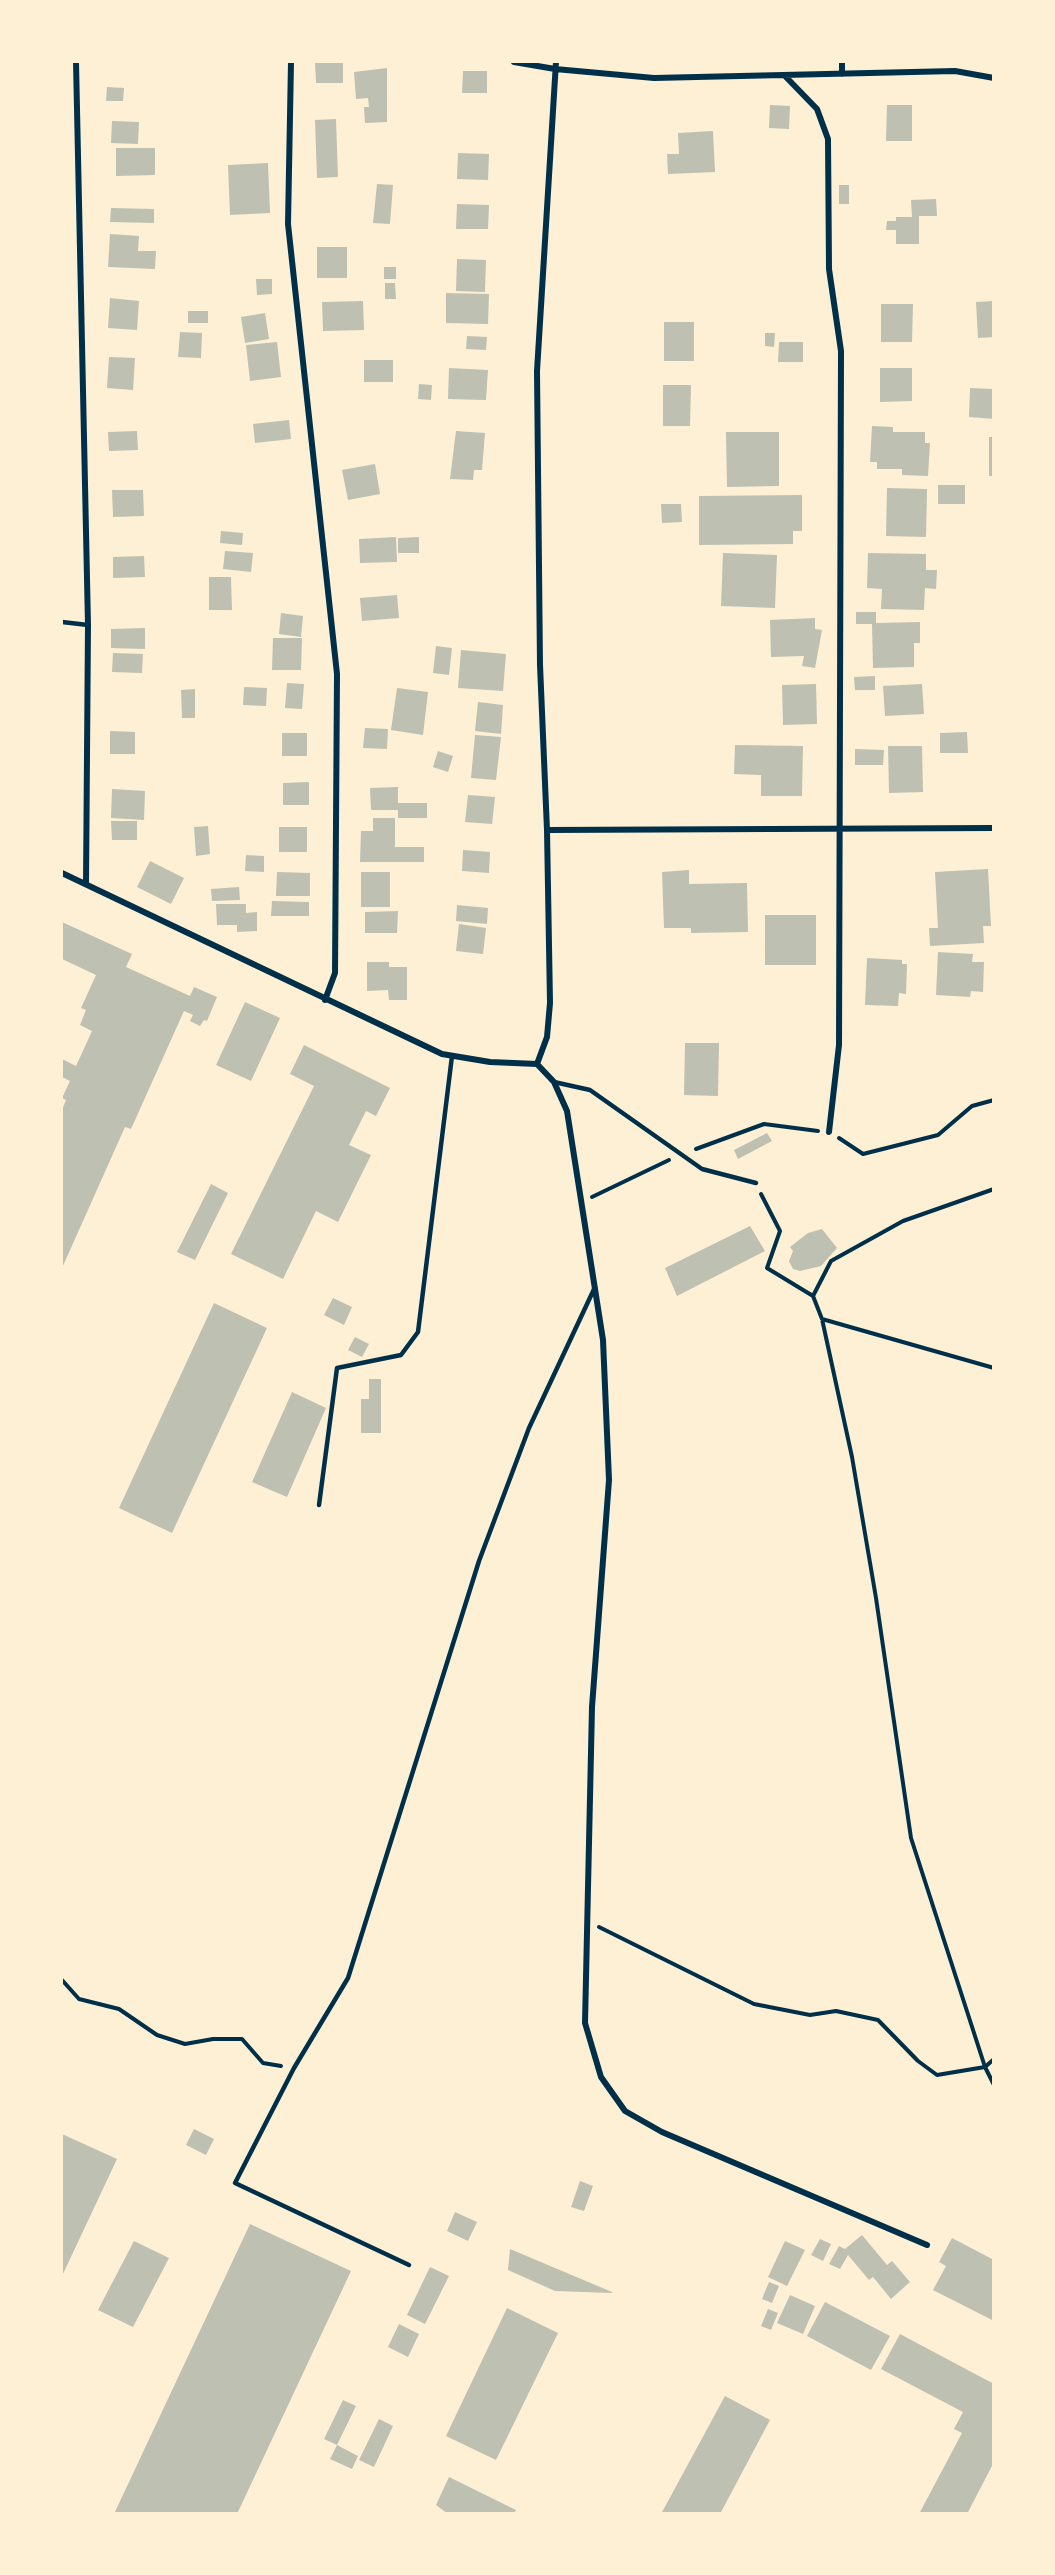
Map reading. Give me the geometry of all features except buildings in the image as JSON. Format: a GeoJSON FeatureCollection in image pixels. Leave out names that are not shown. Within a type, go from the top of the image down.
{"type":"FeatureCollection","features":[{"type":"Feature","properties":{"kind":"street"},"geometry":{"type":"LineString","coordinates":[[76,62],[88,625],[86,884]]}},
{"type":"Feature","properties":{"kind":"street"},"geometry":{"type":"LineString","coordinates":[[291,62],[288,224],[337,674],[335,973],[325,1000]]}},
{"type":"Feature","properties":{"kind":"street"},"geometry":{"type":"LineString","coordinates":[[514,62],[555,69],[654,78],[786,77],[955,71],[993,78]]}},
{"type":"Feature","properties":{"kind":"street"},"geometry":{"type":"LineString","coordinates":[[537,1064],[548,1037],[550,1003],[547,830],[540,665],[537,371],[556,62]]}},
{"type":"Feature","properties":{"kind":"street"},"geometry":{"type":"LineString","coordinates":[[842,62],[842,74]]}},
{"type":"Feature","properties":{"kind":"street"},"geometry":{"type":"LineString","coordinates":[[786,77],[817,109],[828,140],[829,268],[841,351],[839,1045],[829,1132]]}},
{"type":"Feature","properties":{"kind":"street"},"geometry":{"type":"LineString","coordinates":[[547,830],[993,828]]}},
{"type":"Feature","properties":{"kind":"street"},"geometry":{"type":"LineString","coordinates":[[62,873],[442,1054],[537,1064],[554,1082],[567,1111],[603,1340],[609,1480],[592,1707],[585,2023],[601,2077],[625,2111],[662,2132],[927,2245]]}},
{"type":"Feature","properties":{"kind":"lane"},"geometry":{"type":"LineString","coordinates":[[62,622],[88,625]]}},
{"type":"Feature","properties":{"kind":"lane"},"geometry":{"type":"LineString","coordinates":[[319,1505],[338,1368],[401,1355],[418,1332],[452,1056]]}},
{"type":"Feature","properties":{"kind":"lane"},"geometry":{"type":"LineString","coordinates":[[554,1082],[590,1090],[702,1169],[756,1182]]}},
{"type":"Feature","properties":{"kind":"lane"},"geometry":{"type":"LineString","coordinates":[[409,2265],[236,2183],[294,2068],[348,1978],[479,1561],[529,1428],[595,1287]]}},
{"type":"Feature","properties":{"kind":"path"},"geometry":{"type":"LineString","coordinates":[[581,1202],[681,1154],[764,1124],[829,1132],[863,1154],[938,1135],[972,1107],[993,1100]]}},
{"type":"Feature","properties":{"kind":"path"},"geometry":{"type":"LineString","coordinates":[[756,1182],[780,1231],[767,1268],[813,1296],[822,1319],[852,1457],[876,1598],[911,1838],[985,2067],[993,2085]]}},
{"type":"Feature","properties":{"kind":"path"},"geometry":{"type":"LineString","coordinates":[[813,1296],[831,1261],[903,1221],[993,1189]]}},
{"type":"Feature","properties":{"kind":"path"},"geometry":{"type":"LineString","coordinates":[[822,1319],[993,1368]]}},
{"type":"Feature","properties":{"kind":"path"},"geometry":{"type":"LineString","coordinates":[[587,1929],[595,1925],[754,2004],[810,2015],[836,2011],[878,2020],[918,2061],[937,2075],[985,2067],[993,2059]]}},
{"type":"Feature","properties":{"kind":"path"},"geometry":{"type":"LineString","coordinates":[[62,1980],[79,2000],[119,2009],[158,2035],[185,2044],[213,2039],[242,2038],[263,2063],[294,2068]]}}]}
